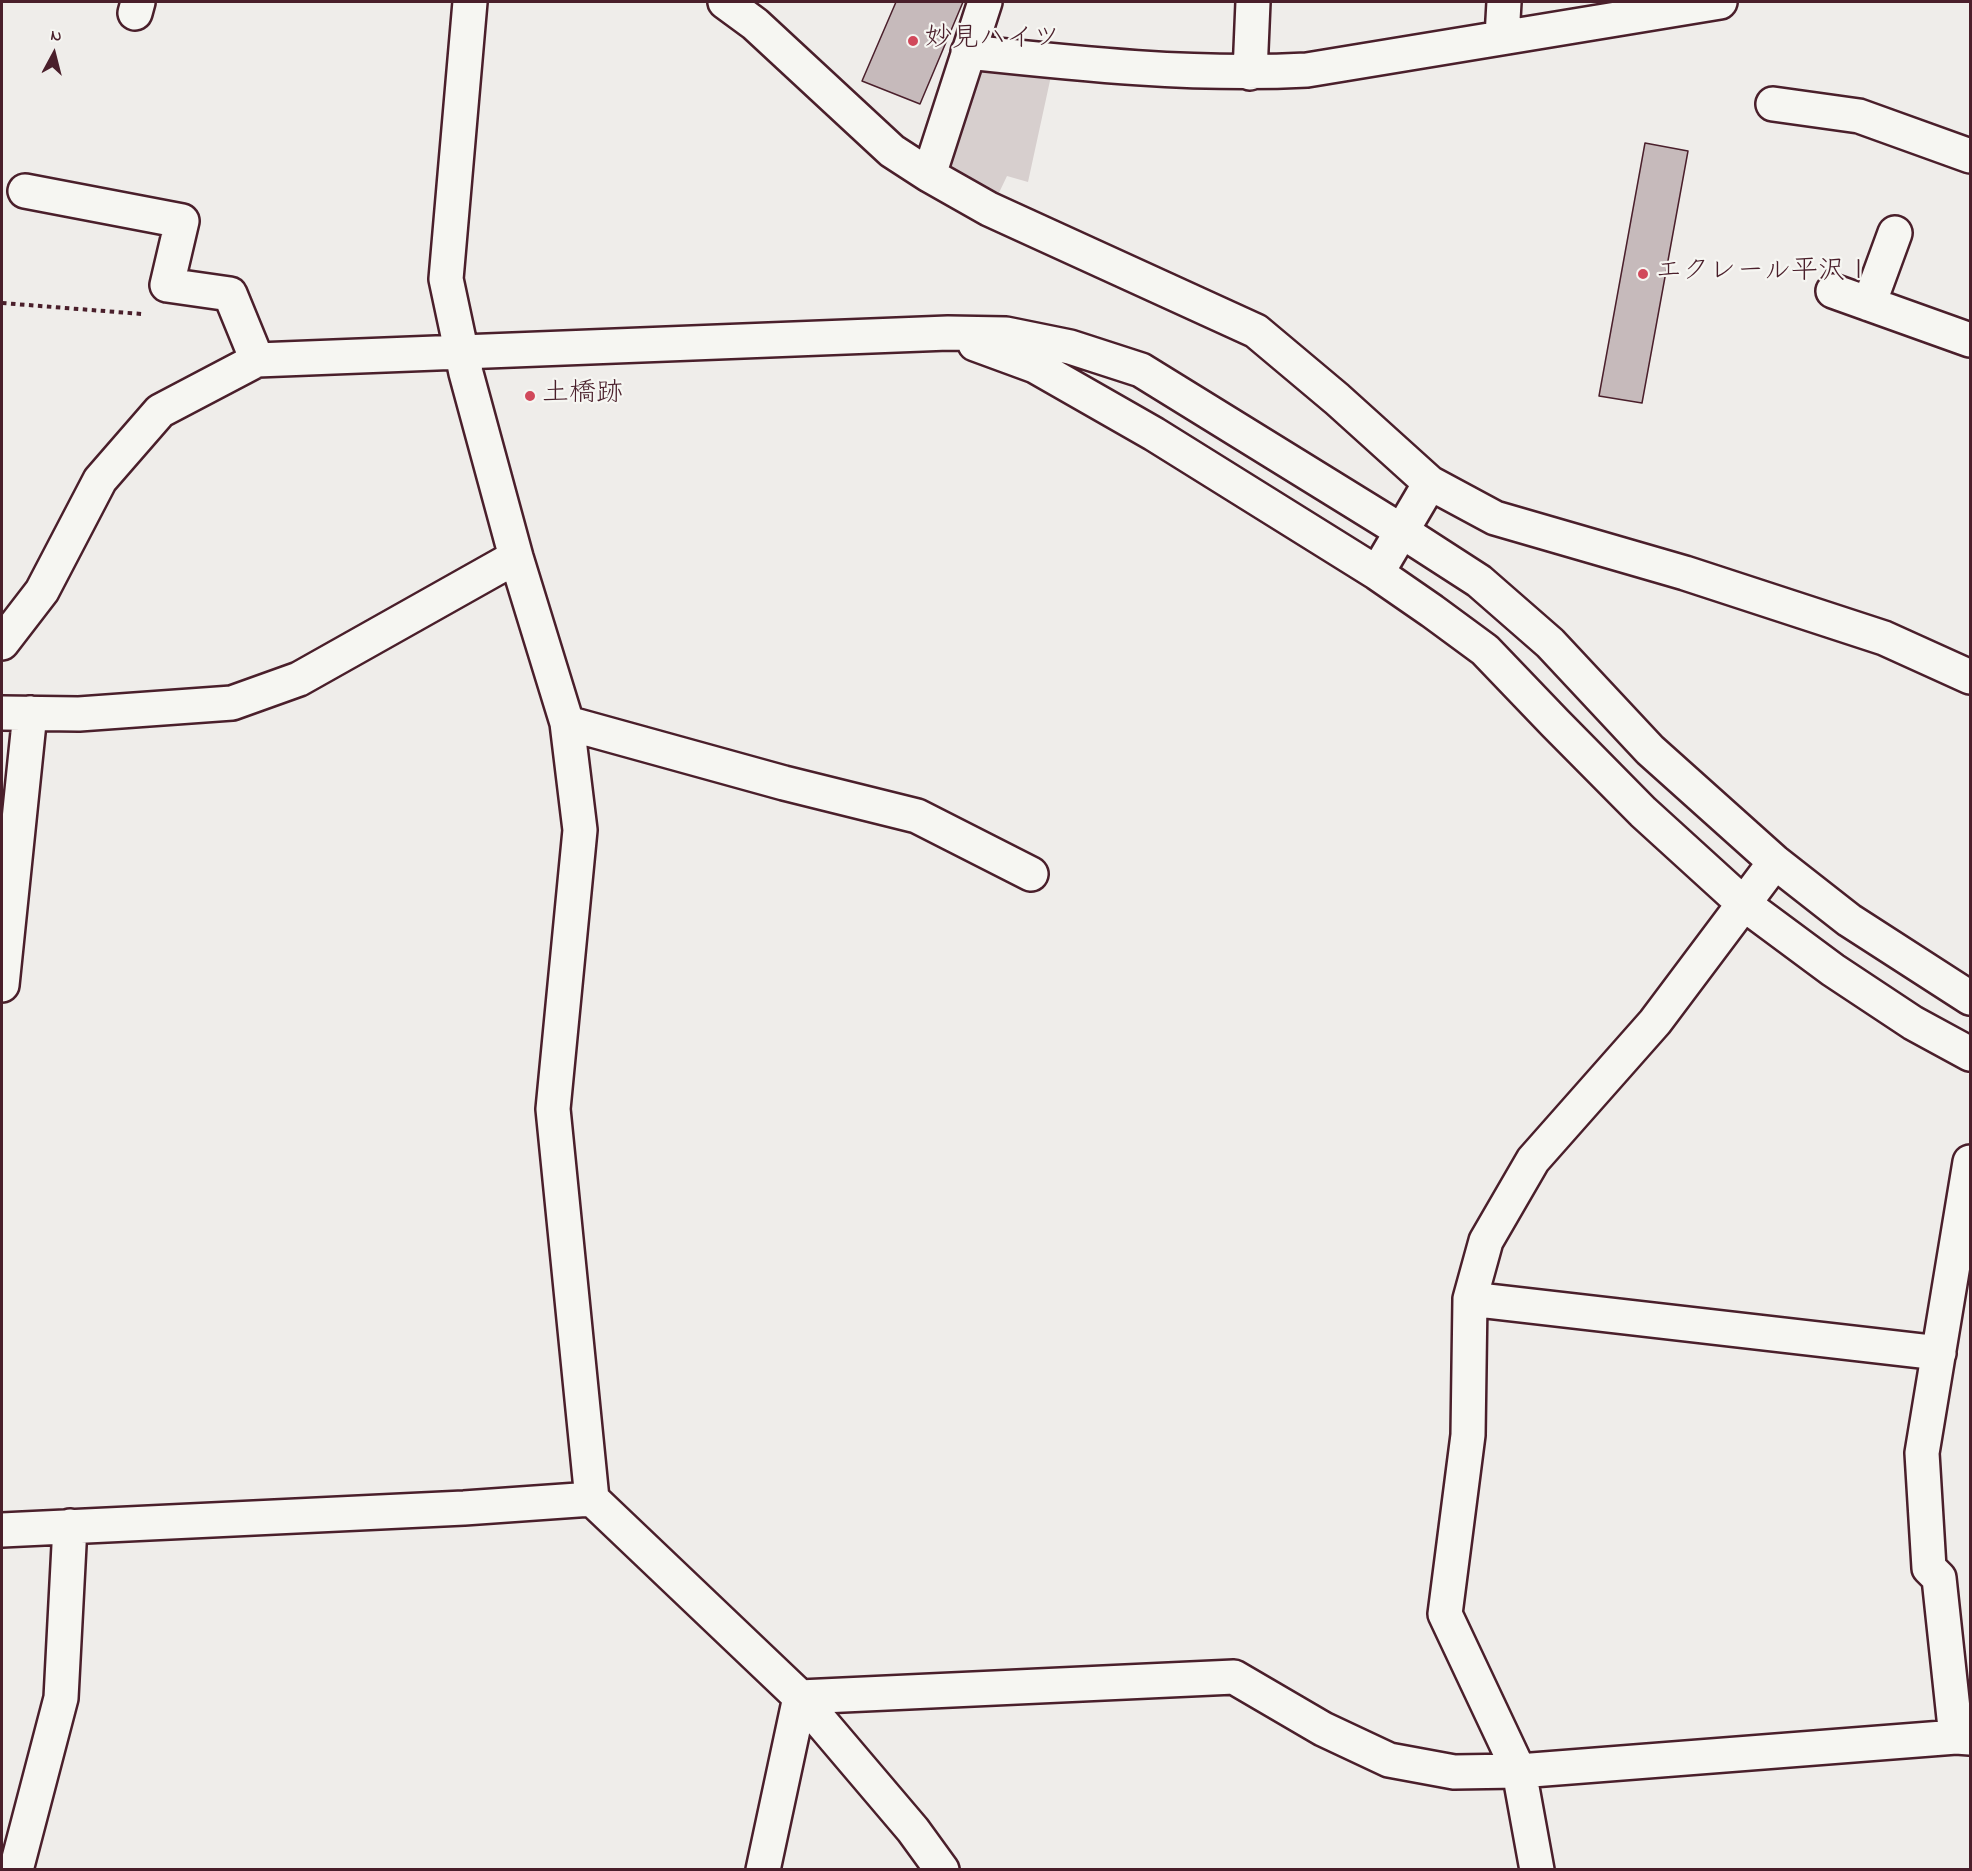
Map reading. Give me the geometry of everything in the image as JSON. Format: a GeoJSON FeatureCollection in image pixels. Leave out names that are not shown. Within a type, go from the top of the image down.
{"type":"FeatureCollection","features":[{"type":"Feature","properties":{"kind":"street"},"geometry":{"type":"LineString","coordinates":[[470,2],[446,279],[460,353],[516,557],[567,723],[580,830],[553,1109],[592,1499],[800,1697],[914,1830],[942,1869]]}},
{"type":"Feature","properties":{"kind":"street"},"geometry":{"type":"LineString","coordinates":[[725,2],[755,24],[892,151],[989,209],[1256,331],[1337,399],[1430,483],[1495,518],[1685,573],[1884,638],[1971,677]]}},
{"type":"Feature","properties":{"kind":"street"},"geometry":{"type":"LineString","coordinates":[[929,175],[985,2]]}},
{"type":"Feature","properties":{"kind":"street"},"geometry":{"type":"LineString","coordinates":[[1250,73],[1253,2]]}},
{"type":"Feature","properties":{"kind":"street"},"geometry":{"type":"LineString","coordinates":[[1502,37],[1504,2]]}},
{"type":"Feature","properties":{"kind":"street"},"geometry":{"type":"LineString","coordinates":[[968,52],[1112,67],[1250,73],[1307,70],[1720,2]]}},
{"type":"Feature","properties":{"kind":"street"},"geometry":{"type":"LineString","coordinates":[[1773,104],[1859,116],[1971,156]]}},
{"type":"Feature","properties":{"kind":"street"},"geometry":{"type":"LineString","coordinates":[[25,190],[182,221],[167,285],[230,294],[257,360]]}},
{"type":"Feature","properties":{"kind":"street"},"geometry":{"type":"LineString","coordinates":[[1869,304],[1895,233]]}},
{"type":"Feature","properties":{"kind":"street"},"geometry":{"type":"LineString","coordinates":[[1833,291],[1971,340]]}},
{"type":"Feature","properties":{"kind":"street"},"geometry":{"type":"LineString","coordinates":[[948,333],[1035,366],[1154,434],[1377,573],[1485,650],[1643,812],[1744,904],[1842,976],[1914,1023],[1971,1054]]}},
{"type":"Feature","properties":{"kind":"street"},"geometry":{"type":"LineString","coordinates":[[2,643],[42,591],[100,480],[160,411],[257,360],[948,333],[1006,334],[1070,347],[1141,370],[1479,581],[1550,643],[1650,750],[1775,862],[1849,920],[1971,998]]}},
{"type":"Feature","properties":{"kind":"street"},"geometry":{"type":"LineString","coordinates":[[1377,573],[1400,530],[1430,483]]}},
{"type":"Feature","properties":{"kind":"street"},"geometry":{"type":"LineString","coordinates":[[2,985],[16,713],[79,714],[232,703],[299,679],[516,557]]}},
{"type":"Feature","properties":{"kind":"street"},"geometry":{"type":"LineString","coordinates":[[567,723],[784,783],[918,816],[1031,874]]}},
{"type":"Feature","properties":{"kind":"street"},"geometry":{"type":"LineString","coordinates":[[1537,1869],[1519,1771],[1445,1614],[1468,1435],[1470,1299],[1486,1241],[1533,1160],[1656,1022],[1775,862]]}},
{"type":"Feature","properties":{"kind":"street"},"geometry":{"type":"LineString","coordinates":[[800,1697],[1234,1677],[1323,1729],[1389,1760],[1454,1772],[1519,1771],[1963,1738],[1939,1578],[1929,1568],[1922,1454],[1971,1162]]}},
{"type":"Feature","properties":{"kind":"street"},"geometry":{"type":"LineString","coordinates":[[1470,1299],[1939,1353]]}},
{"type":"Feature","properties":{"kind":"street"},"geometry":{"type":"LineString","coordinates":[[2,1530],[464,1508],[592,1499]]}},
{"type":"Feature","properties":{"kind":"street"},"geometry":{"type":"LineString","coordinates":[[16,1869],[61,1698],[70,1526]]}},
{"type":"Feature","properties":{"kind":"street"},"geometry":{"type":"LineString","coordinates":[[763,1869],[800,1697]]}},
{"type":"Feature","properties":{"kind":"path"},"geometry":{"type":"LineString","coordinates":[[2,303],[117,312]]}},
{"type":"Feature","properties":{"kind":"shaded area"},"geometry":{"type":"Polygon","coordinates":[[[976,70],[1051,76],[1028,182],[1007,176],[996,199],[955,177],[946,151],[976,70]]]}},
{"type":"Feature","properties":{"kind":"building","name":"妙見ハイツ"},"geometry":{"type":"Polygon","coordinates":[[[896,2],[963,2],[920,104],[862,81],[896,2]]]}},
{"type":"Feature","properties":{"kind":"building","name":"エクレール平沢Ⅰ"},"geometry":{"type":"Polygon","coordinates":[[[1645,143],[1688,151],[1642,403],[1599,396],[1645,143]]]}},
{"type":"Feature","properties":{"kind":"place","name":"妙見ハイツ"},"geometry":{"type":"Point","coordinates":[913,41]}},
{"type":"Feature","properties":{"kind":"place","name":"エクレール平沢Ⅰ"},"geometry":{"type":"Point","coordinates":[1643,274]}},
{"type":"Feature","properties":{"kind":"place","name":"土橋跡"},"geometry":{"type":"Point","coordinates":[530,396]}}]}
